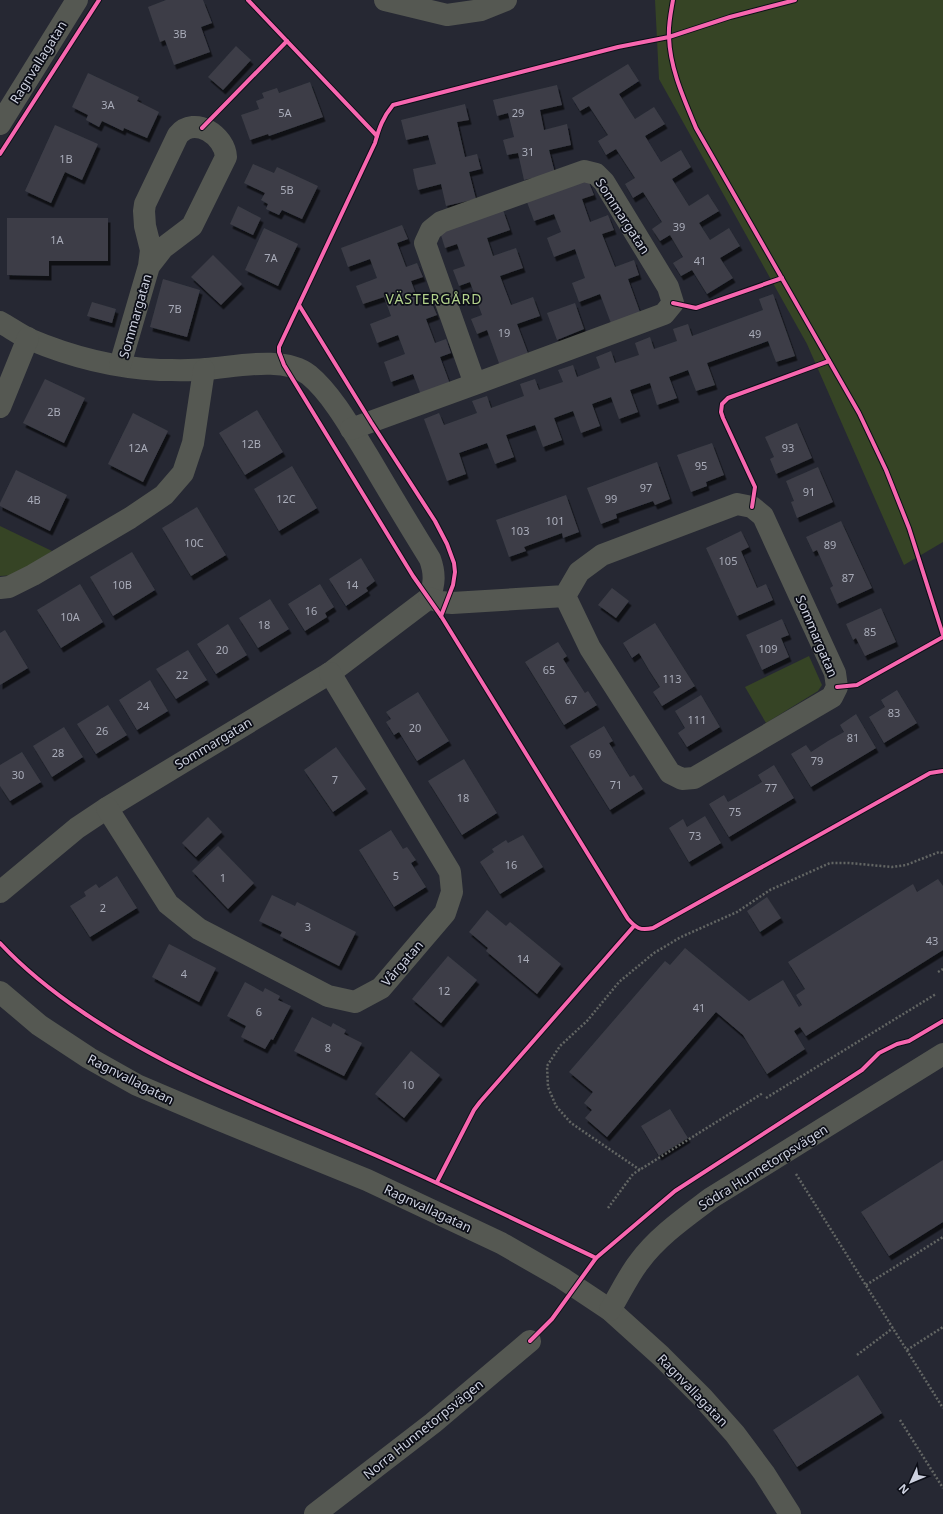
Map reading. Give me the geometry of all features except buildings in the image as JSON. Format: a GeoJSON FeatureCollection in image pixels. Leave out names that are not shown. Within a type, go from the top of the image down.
{"type":"FeatureCollection","features":[{"type":"Feature","properties":{"kind":"street","name":"Ragnvallagatan"},"geometry":{"type":"LineString","coordinates":[[0,124],[77,0]]}},
{"type":"Feature","properties":{"kind":"street"},"geometry":{"type":"LineString","coordinates":[[385,0],[447,15],[481,10],[506,0]]}},
{"type":"Feature","properties":{"kind":"street","name":"Sommargatan"},"geometry":{"type":"LineString","coordinates":[[120,365],[150,266],[151,250],[144,217],[145,204],[178,136],[182,131],[191,127],[205,129],[221,141],[226,157],[192,226],[163,248],[150,266]]}},
{"type":"Feature","properties":{"kind":"street","name":"Sommargatan"},"geometry":{"type":"LineString","coordinates":[[351,429],[475,384],[664,314],[673,303],[668,287],[604,182],[596,174],[584,171],[442,222],[431,230],[425,243],[475,384]]}},
{"type":"Feature","properties":{"kind":"street","name":"Sommargatan"},"geometry":{"type":"LineString","coordinates":[[0,322],[28,338],[74,355],[120,365],[159,370],[204,370],[252,364],[273,364],[284,365],[308,375],[327,394],[351,429],[430,559],[434,570],[434,588],[429,598],[330,673],[107,808],[77,828],[0,892]]}},
{"type":"Feature","properties":{"kind":"street"},"geometry":{"type":"LineString","coordinates":[[0,407],[28,338]]}},
{"type":"Feature","properties":{"kind":"street"},"geometry":{"type":"LineString","coordinates":[[0,588],[8,587],[33,575],[130,518],[164,494],[183,473],[193,443],[204,370]]}},
{"type":"Feature","properties":{"kind":"street","name":"Sommargatan"},"geometry":{"type":"LineString","coordinates":[[737,504],[752,507],[763,516],[835,673],[837,687],[832,697],[694,778],[682,779],[670,773],[590,648],[565,596],[579,572],[602,555],[737,504]]}},
{"type":"Feature","properties":{"kind":"street"},"geometry":{"type":"LineString","coordinates":[[429,598],[440,602],[452,603],[565,596]]}},
{"type":"Feature","properties":{"kind":"street","name":"Vårgatan"},"geometry":{"type":"LineString","coordinates":[[107,808],[168,904],[199,929],[328,996],[354,1002],[381,988],[445,913],[452,892],[450,872],[330,673]]}},
{"type":"Feature","properties":{"kind":"street","name":"Ragnvallagatan"},"geometry":{"type":"LineString","coordinates":[[0,992],[39,1025],[88,1058],[137,1084],[217,1119],[367,1180],[501,1243],[562,1278],[610,1310],[666,1361],[735,1434],[764,1473],[790,1514]]}},
{"type":"Feature","properties":{"kind":"street","name":"Södra Hunnetorpsvägen"},"geometry":{"type":"LineString","coordinates":[[610,1310],[639,1261],[656,1242],[681,1220],[711,1198],[943,1054]]}},
{"type":"Feature","properties":{"kind":"street","name":"Norra Hunnetorpsvägen"},"geometry":{"type":"LineString","coordinates":[[315,1514],[433,1423],[530,1341]]}},
{"type":"Feature","properties":{"kind":"path"},"geometry":{"type":"LineString","coordinates":[[640,1170],[571,1124],[556,1106],[548,1087],[547,1066],[560,1046],[587,1020],[619,982],[654,953],[681,937],[737,912],[770,890],[830,863],[849,862],[892,867],[906,865],[939,852],[943,853]]}},
{"type":"Feature","properties":{"kind":"path"},"geometry":{"type":"LineString","coordinates":[[938,972],[943,969]]}},
{"type":"Feature","properties":{"kind":"path"},"geometry":{"type":"LineString","coordinates":[[766,1098],[936,994]]}},
{"type":"Feature","properties":{"kind":"path"},"geometry":{"type":"LineString","coordinates":[[608,1208],[633,1174],[763,1093]]}},
{"type":"Feature","properties":{"kind":"path"},"geometry":{"type":"LineString","coordinates":[[793,1169],[943,1408]]}},
{"type":"Feature","properties":{"kind":"path"},"geometry":{"type":"LineString","coordinates":[[866,1285],[943,1237]]}},
{"type":"Feature","properties":{"kind":"path"},"geometry":{"type":"LineString","coordinates":[[906,1350],[943,1327]]}},
{"type":"Feature","properties":{"kind":"path"},"geometry":{"type":"LineString","coordinates":[[857,1355],[893,1328]]}},
{"type":"Feature","properties":{"kind":"path"},"geometry":{"type":"LineString","coordinates":[[900,1420],[943,1488]]}},
{"type":"Feature","properties":{"kind":"green space"},"geometry":{"type":"Polygon","coordinates":[[[655,0],[943,0],[943,542],[904,565],[807,344],[659,79],[655,0]]]}},
{"type":"Feature","properties":{"kind":"green space"},"geometry":{"type":"Polygon","coordinates":[[[0,526],[52,551],[16,575],[0,576],[0,526]]]}},
{"type":"Feature","properties":{"kind":"green space"},"geometry":{"type":"Polygon","coordinates":[[[809,656],[822,685],[818,691],[766,723],[745,687],[809,656]]]}},
{"type":"Feature","properties":{"kind":"cycle path"},"geometry":{"type":"LineString","coordinates":[[0,154],[99,0]]}},
{"type":"Feature","properties":{"kind":"cycle path"},"geometry":{"type":"LineString","coordinates":[[248,0],[377,136]]}},
{"type":"Feature","properties":{"kind":"cycle path"},"geometry":{"type":"LineString","coordinates":[[673,0],[669,32],[672,61],[678,84],[696,128],[859,413],[886,470],[909,528],[943,635]]}},
{"type":"Feature","properties":{"kind":"cycle path"},"geometry":{"type":"LineString","coordinates":[[795,0],[730,17],[669,37],[618,47],[393,105],[382,123],[375,143],[279,347],[279,352],[284,365],[413,576],[441,616],[628,919],[636,927],[641,929],[653,928],[930,773],[943,771]]}},
{"type":"Feature","properties":{"kind":"cycle path"},"geometry":{"type":"LineString","coordinates":[[202,128],[287,41]]}},
{"type":"Feature","properties":{"kind":"cycle path"},"geometry":{"type":"LineString","coordinates":[[673,303],[696,308],[782,278]]}},
{"type":"Feature","properties":{"kind":"cycle path"},"geometry":{"type":"LineString","coordinates":[[299,305],[371,422],[435,521],[447,544],[454,563],[455,572],[453,585],[441,616]]}},
{"type":"Feature","properties":{"kind":"cycle path"},"geometry":{"type":"LineString","coordinates":[[752,507],[755,487],[723,418],[721,412],[722,404],[728,398],[829,361]]}},
{"type":"Feature","properties":{"kind":"cycle path"},"geometry":{"type":"LineString","coordinates":[[837,687],[857,685],[943,637]]}},
{"type":"Feature","properties":{"kind":"cycle path"},"geometry":{"type":"LineString","coordinates":[[437,1182],[474,1110],[480,1102],[634,926]]}},
{"type":"Feature","properties":{"kind":"cycle path"},"geometry":{"type":"LineString","coordinates":[[0,943],[29,971],[61,997],[116,1034],[184,1071],[420,1175],[596,1258]]}},
{"type":"Feature","properties":{"kind":"cycle path"},"geometry":{"type":"LineString","coordinates":[[530,1341],[552,1319],[596,1258],[675,1191],[862,1070],[879,1053],[897,1044],[909,1041],[943,1021]]}},
{"type":"Feature","properties":{"kind":"district","name":"VÄSTERGÅRD"},"geometry":{"type":"Point","coordinates":[434,298]}}]}
